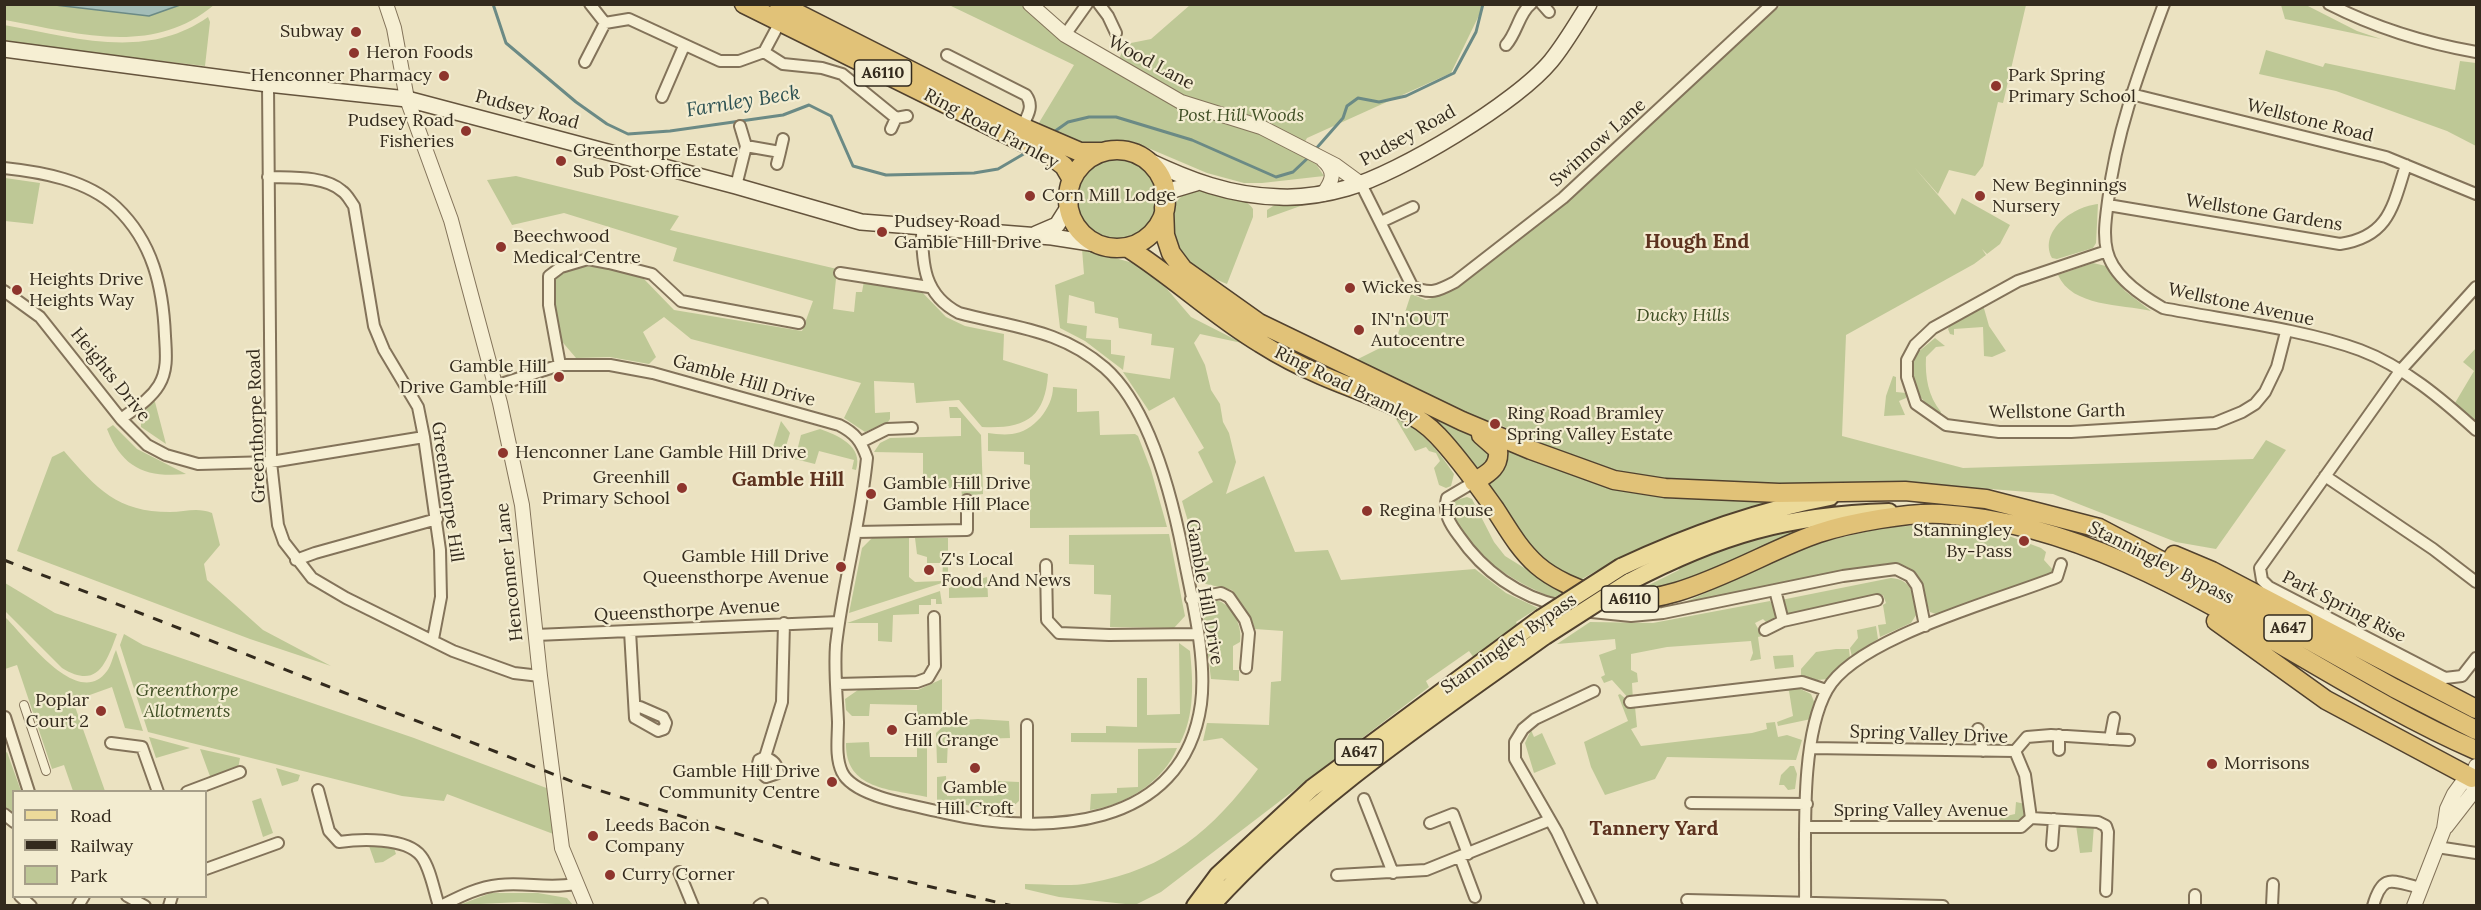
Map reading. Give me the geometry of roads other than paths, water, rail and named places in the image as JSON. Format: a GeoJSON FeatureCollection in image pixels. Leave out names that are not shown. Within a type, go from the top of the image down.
{"type":"FeatureCollection","features":[{"type":"Feature","properties":{"kind":"highway","name":"Ring Road Farnley"},"geometry":{"type":"LineString","coordinates":[[744,4],[779,13],[1058,151],[1102,152]]}},
{"type":"Feature","properties":{"kind":"highway","name":"A6110"},"geometry":{"type":"LineString","coordinates":[[1102,152],[1120,149],[1145,159]]}},
{"type":"Feature","properties":{"kind":"highway","name":"Ring Road Farnley"},"geometry":{"type":"LineString","coordinates":[[1058,151],[1071,178]]}},
{"type":"Feature","properties":{"kind":"highway"},"geometry":{"type":"LineString","coordinates":[[1097,244],[1080,234],[1070,206],[1071,178],[1082,163],[1102,152]]}},
{"type":"Feature","properties":{"kind":"highway"},"geometry":{"type":"LineString","coordinates":[[1128,248],[1144,241],[1154,231],[1165,200],[1160,175],[1145,159]]}},
{"type":"Feature","properties":{"kind":"highway","name":"Ring Road Bramley"},"geometry":{"type":"LineString","coordinates":[[1165,200],[1165,235],[1172,254],[1184,268],[1250,317],[1324,356],[1462,421],[1583,471],[1614,480],[1709,491],[1862,491]]}},
{"type":"Feature","properties":{"kind":"highway","name":"A6110"},"geometry":{"type":"LineString","coordinates":[[1097,244],[1128,248]]}},
{"type":"Feature","properties":{"kind":"highway","name":"Ring Road Bramley"},"geometry":{"type":"LineString","coordinates":[[1128,248],[1258,342],[1316,373],[1387,404],[1434,432],[1474,482],[1510,535],[1538,566],[1568,584],[1603,597],[1643,600],[1687,587],[1821,532],[1874,521],[1938,514]]}},
{"type":"Feature","properties":{"kind":"highway"},"geometry":{"type":"LineString","coordinates":[[1462,421],[1492,442],[1498,450],[1499,459],[1495,467],[1474,482]]}},
{"type":"Feature","properties":{"kind":"highway","name":"Stanningley Bypass"},"geometry":{"type":"LineString","coordinates":[[1862,491],[1905,491],[1986,499],[2099,528],[2476,730]]}},
{"type":"Feature","properties":{"kind":"highway","name":"Stanningley Bypass"},"geometry":{"type":"LineString","coordinates":[[1938,514],[1994,520],[2049,532],[2095,549],[2167,582],[2411,719],[2476,750]]}},
{"type":"Feature","properties":{"kind":"highway","name":"A647"},"geometry":{"type":"LineString","coordinates":[[2099,528],[2154,547],[2212,571],[2476,709]]}},
{"type":"Feature","properties":{"kind":"highway","name":"A647"},"geometry":{"type":"LineString","coordinates":[[2167,582],[2202,611],[2326,700],[2475,774]]}},
{"type":"Feature","properties":{"kind":"main road","name":"Pudsey Road"},"geometry":{"type":"LineString","coordinates":[[1145,159],[1196,183],[1261,196],[1323,194],[1360,184],[1440,143],[1520,91],[1551,61],[1589,4]]}},
{"type":"Feature","properties":{"kind":"main road","name":"Pudsey Road"},"geometry":{"type":"LineString","coordinates":[[4,49],[268,84],[407,99],[736,186],[861,222],[1033,235],[1097,244]]}},
{"type":"Feature","properties":{"kind":"main road","name":"Pudsey Road"},"geometry":{"type":"LineString","coordinates":[[1165,200],[1196,183]]}},
{"type":"Feature","properties":{"kind":"main road"},"geometry":{"type":"LineString","coordinates":[[1033,235],[1057,225],[1070,206]]}},
{"type":"Feature","properties":{"kind":"main road","name":"Stanningley Bypass"},"geometry":{"type":"LineString","coordinates":[[1195,906],[1218,875],[1312,788],[1540,619],[1621,567],[1720,525],[1780,507],[1862,491]]}},
{"type":"Feature","properties":{"kind":"main road","name":"Stanningley Bypass"},"geometry":{"type":"LineString","coordinates":[[1211,906],[1255,858],[1361,768],[1545,636],[1629,582],[1703,546],[1757,528],[1843,513],[1900,511],[1938,514]]}},
{"type":"Feature","properties":{"kind":"main road","name":"A647"},"geometry":{"type":"LineString","coordinates":[[1221,906],[1255,858]]}},
{"type":"Feature","properties":{"kind":"main road","name":"A647"},"geometry":{"type":"LineString","coordinates":[[1182,906],[1218,875]]}},
{"type":"Feature","properties":{"kind":"street","name":"Henconner Lane"},"geometry":{"type":"LineString","coordinates":[[386,4],[394,28],[407,99],[451,220],[495,386],[522,505],[540,676],[562,848],[586,906]]}},
{"type":"Feature","properties":{"kind":"street"},"geometry":{"type":"LineString","coordinates":[[590,4],[605,23]]}},
{"type":"Feature","properties":{"kind":"street","name":"Wood Lane"},"geometry":{"type":"LineString","coordinates":[[1030,4],[1065,35],[1181,102],[1261,127],[1335,165],[1360,184]]}},
{"type":"Feature","properties":{"kind":"street"},"geometry":{"type":"LineString","coordinates":[[1065,35],[1087,4]]}},
{"type":"Feature","properties":{"kind":"street"},"geometry":{"type":"LineString","coordinates":[[1099,4],[1116,33]]}},
{"type":"Feature","properties":{"kind":"street"},"geometry":{"type":"LineString","coordinates":[[1506,45],[1514,37],[1526,8],[1531,4]]}},
{"type":"Feature","properties":{"kind":"street","name":"Swinnow Lane"},"geometry":{"type":"LineString","coordinates":[[1381,222],[1412,286],[1425,293],[1436,292],[1455,282],[1563,198],[1772,4]]}},
{"type":"Feature","properties":{"kind":"street"},"geometry":{"type":"LineString","coordinates":[[2107,251],[2105,228],[2113,162],[2131,94],[2164,4]]}},
{"type":"Feature","properties":{"kind":"street"},"geometry":{"type":"LineString","coordinates":[[2330,4],[2361,21],[2403,34],[2476,50]]}},
{"type":"Feature","properties":{"kind":"street"},"geometry":{"type":"LineString","coordinates":[[605,23],[629,19],[720,61],[739,61],[764,52],[779,13]]}},
{"type":"Feature","properties":{"kind":"street"},"geometry":{"type":"LineString","coordinates":[[585,62],[605,23]]}},
{"type":"Feature","properties":{"kind":"street"},"geometry":{"type":"LineString","coordinates":[[662,97],[684,46]]}},
{"type":"Feature","properties":{"kind":"street"},"geometry":{"type":"LineString","coordinates":[[764,52],[783,64],[822,68],[842,74],[902,117],[891,129]]}},
{"type":"Feature","properties":{"kind":"street"},"geometry":{"type":"LineString","coordinates":[[947,55],[1026,95],[1030,102],[1027,134]]}},
{"type":"Feature","properties":{"kind":"street","name":"Greenthorpe Road"},"geometry":{"type":"LineString","coordinates":[[268,84],[272,462],[278,525],[296,560],[312,578],[337,593],[453,651],[514,673],[540,676]]}},
{"type":"Feature","properties":{"kind":"street","name":"Wellstone Road"},"geometry":{"type":"LineString","coordinates":[[2131,94],[2374,154],[2476,194]]}},
{"type":"Feature","properties":{"kind":"street"},"geometry":{"type":"LineString","coordinates":[[736,186],[746,146],[740,126]]}},
{"type":"Feature","properties":{"kind":"street"},"geometry":{"type":"LineString","coordinates":[[777,164],[783,139]]}},
{"type":"Feature","properties":{"kind":"street"},"geometry":{"type":"LineString","coordinates":[[746,146],[780,152]]}},
{"type":"Feature","properties":{"kind":"street"},"geometry":{"type":"LineString","coordinates":[[1321,159],[1332,174],[1332,179],[1323,194]]}},
{"type":"Feature","properties":{"kind":"street","name":"Wellstone Gardens"},"geometry":{"type":"LineString","coordinates":[[2108,205],[2340,244],[2358,241],[2376,229],[2390,214],[2406,165]]}},
{"type":"Feature","properties":{"kind":"street"},"geometry":{"type":"LineString","coordinates":[[4,168],[44,172],[84,187],[115,205],[138,233],[155,267],[164,301],[166,365],[159,385],[147,399],[121,419]]}},
{"type":"Feature","properties":{"kind":"street","name":"Greenthorpe Hill"},"geometry":{"type":"LineString","coordinates":[[268,177],[301,178],[328,184],[342,190],[354,206],[374,326],[384,350],[418,407],[424,437],[437,519],[441,597],[433,639]]}},
{"type":"Feature","properties":{"kind":"street"},"geometry":{"type":"LineString","coordinates":[[1360,184],[1381,222],[1413,207]]}},
{"type":"Feature","properties":{"kind":"street","name":"Gamble Hill Drive"},"geometry":{"type":"LineString","coordinates":[[495,386],[560,365],[610,365],[653,373],[839,425],[851,431],[861,442],[867,458],[836,650],[838,758],[846,779],[864,792],[948,814],[1027,822],[1064,822],[1103,817],[1143,799],[1163,783],[1179,764],[1196,725],[1201,702],[1202,672],[1191,599],[1178,530],[1160,465],[1128,397],[1109,371],[1073,344],[1057,336],[959,313],[946,307],[929,287],[922,262],[922,228]]}},
{"type":"Feature","properties":{"kind":"street","name":"Wellstone Avenue"},"geometry":{"type":"LineString","coordinates":[[2107,251],[2126,281],[2146,298],[2163,308],[2286,332],[2361,350],[2400,371],[2452,408],[2476,430]]}},
{"type":"Feature","properties":{"kind":"street","name":"Wellstone Garth"},"geometry":{"type":"LineString","coordinates":[[2107,251],[2018,281],[1933,328],[1915,345],[1907,360],[1906,377],[1916,404],[1946,425],[1999,432],[2071,432],[2215,423],[2255,404],[2265,392],[2277,367],[2286,332]]}},
{"type":"Feature","properties":{"kind":"street"},"geometry":{"type":"LineString","coordinates":[[560,365],[549,305],[549,276],[561,267],[588,260],[652,274],[681,301],[799,323]]}},
{"type":"Feature","properties":{"kind":"street"},"geometry":{"type":"LineString","coordinates":[[840,273],[929,287]]}},
{"type":"Feature","properties":{"kind":"street","name":"Park Spring Rise"},"geometry":{"type":"LineString","coordinates":[[2476,287],[2400,371],[2261,564],[2260,575],[2265,584],[2445,678],[2462,676],[2476,659]]}},
{"type":"Feature","properties":{"kind":"street","name":"Heights Drive"},"geometry":{"type":"LineString","coordinates":[[4,291],[23,303],[53,331],[121,419],[147,445],[166,455],[198,464],[272,462],[424,437]]}},
{"type":"Feature","properties":{"kind":"street"},"geometry":{"type":"LineString","coordinates":[[861,442],[887,429],[912,428]]}},
{"type":"Feature","properties":{"kind":"street"},"geometry":{"type":"LineString","coordinates":[[2325,476],[2433,549],[2476,582]]}},
{"type":"Feature","properties":{"kind":"street"},"geometry":{"type":"LineString","coordinates":[[1474,482],[1447,498],[1444,509],[1451,525],[1473,556],[1505,583],[1543,603],[1583,611],[1631,616],[1663,613],[1775,590],[1896,569],[1910,576],[1917,586],[1925,626]]}},
{"type":"Feature","properties":{"kind":"street"},"geometry":{"type":"LineString","coordinates":[[856,532],[967,530],[967,500]]}},
{"type":"Feature","properties":{"kind":"street"},"geometry":{"type":"LineString","coordinates":[[296,560],[437,519]]}},
{"type":"Feature","properties":{"kind":"street"},"geometry":{"type":"LineString","coordinates":[[1805,902],[1810,748],[1815,722],[1826,690],[1858,665],[1875,646],[1925,626],[1963,617],[2057,577],[2061,564]]}},
{"type":"Feature","properties":{"kind":"street"},"geometry":{"type":"LineString","coordinates":[[1046,565],[1047,620],[1059,633],[1196,634]]}},
{"type":"Feature","properties":{"kind":"street"},"geometry":{"type":"LineString","coordinates":[[1775,590],[1783,621]]}},
{"type":"Feature","properties":{"kind":"street"},"geometry":{"type":"LineString","coordinates":[[1191,599],[1221,593],[1229,597],[1245,620],[1249,633],[1246,668]]}},
{"type":"Feature","properties":{"kind":"street"},"geometry":{"type":"LineString","coordinates":[[1765,630],[1783,621],[1877,600]]}},
{"type":"Feature","properties":{"kind":"street"},"geometry":{"type":"LineString","coordinates":[[837,684],[917,682],[928,678],[935,666],[934,617]]}},
{"type":"Feature","properties":{"kind":"street","name":"Queensthorpe Avenue"},"geometry":{"type":"LineString","coordinates":[[536,635],[839,622]]}},
{"type":"Feature","properties":{"kind":"street"},"geometry":{"type":"LineString","coordinates":[[765,758],[782,702],[784,623]]}},
{"type":"Feature","properties":{"kind":"street"},"geometry":{"type":"LineString","coordinates":[[630,631],[635,708]]}},
{"type":"Feature","properties":{"kind":"street"},"geometry":{"type":"LineString","coordinates":[[1630,702],[1802,682],[1826,690]]}},
{"type":"Feature","properties":{"kind":"street"},"geometry":{"type":"LineString","coordinates":[[1592,906],[1550,820],[1515,759],[1515,742],[1523,729],[1535,719],[1594,692]]}},
{"type":"Feature","properties":{"kind":"street"},"geometry":{"type":"LineString","coordinates":[[24,705],[46,771]]}},
{"type":"Feature","properties":{"kind":"street"},"geometry":{"type":"LineString","coordinates":[[5,717],[28,790]]}},
{"type":"Feature","properties":{"kind":"street"},"geometry":{"type":"LineString","coordinates":[[2113,743],[2114,718]]}},
{"type":"Feature","properties":{"kind":"street"},"geometry":{"type":"LineString","coordinates":[[2059,750],[2070,723]]}},
{"type":"Feature","properties":{"kind":"street"},"geometry":{"type":"LineString","coordinates":[[1027,725],[1027,822]]}},
{"type":"Feature","properties":{"kind":"street"},"geometry":{"type":"LineString","coordinates":[[1978,729],[1983,751]]}},
{"type":"Feature","properties":{"kind":"street"},"geometry":{"type":"LineString","coordinates":[[2015,751],[2026,737],[2064,736],[2113,743],[2129,740]]}},
{"type":"Feature","properties":{"kind":"street"},"geometry":{"type":"LineString","coordinates":[[111,743],[142,747],[157,790]]}},
{"type":"Feature","properties":{"kind":"street","name":"Spring Valley Drive"},"geometry":{"type":"LineString","coordinates":[[1810,748],[2015,751],[2025,775],[2031,818]]}},
{"type":"Feature","properties":{"kind":"street"},"geometry":{"type":"LineString","coordinates":[[192,790],[240,772]]}},
{"type":"Feature","properties":{"kind":"street"},"geometry":{"type":"LineString","coordinates":[[2414,906],[2444,829],[2447,808],[2462,783],[2475,774]]}},
{"type":"Feature","properties":{"kind":"street"},"geometry":{"type":"LineString","coordinates":[[318,790],[329,831],[339,842],[374,839],[411,848],[422,856],[440,906],[472,891],[500,884],[554,888],[575,884]]}},
{"type":"Feature","properties":{"kind":"street"},"geometry":{"type":"LineString","coordinates":[[1364,799],[1393,873]]}},
{"type":"Feature","properties":{"kind":"street"},"geometry":{"type":"LineString","coordinates":[[1691,803],[1807,804]]}},
{"type":"Feature","properties":{"kind":"street"},"geometry":{"type":"LineString","coordinates":[[1430,823],[1453,814],[1474,897]]}},
{"type":"Feature","properties":{"kind":"street"},"geometry":{"type":"LineString","coordinates":[[2031,818],[2098,822],[2106,826],[2108,832],[2106,891]]}},
{"type":"Feature","properties":{"kind":"street","name":"Spring Valley Avenue"},"geometry":{"type":"LineString","coordinates":[[1807,827],[2021,827],[2031,818]]}},
{"type":"Feature","properties":{"kind":"street"},"geometry":{"type":"LineString","coordinates":[[2052,844],[2054,819]]}},
{"type":"Feature","properties":{"kind":"street"},"geometry":{"type":"LineString","coordinates":[[1337,875],[1426,870],[1550,820]]}},
{"type":"Feature","properties":{"kind":"street"},"geometry":{"type":"LineString","coordinates":[[207,868],[278,843]]}},
{"type":"Feature","properties":{"kind":"street"},"geometry":{"type":"LineString","coordinates":[[2437,848],[2476,853]]}},
{"type":"Feature","properties":{"kind":"street"},"geometry":{"type":"LineString","coordinates":[[679,872],[693,906]]}},
{"type":"Feature","properties":{"kind":"street"},"geometry":{"type":"LineString","coordinates":[[2373,906],[2380,886],[2387,882],[2395,880],[2421,888]]}},
{"type":"Feature","properties":{"kind":"street"},"geometry":{"type":"LineString","coordinates":[[2272,906],[2273,884]]}},
{"type":"Feature","properties":{"kind":"street"},"geometry":{"type":"LineString","coordinates":[[129,898],[145,906]]}},
{"type":"Feature","properties":{"kind":"street"},"geometry":{"type":"LineString","coordinates":[[1692,902],[1805,902],[1943,906]]}},
{"type":"Feature","properties":{"kind":"water"},"geometry":{"type":"Polygon","coordinates":[[[55,5],[180,5],[149,16],[55,5]]]}},
{"type":"Feature","properties":{"kind":"waterway","name":"Farnley Beck"},"geometry":{"type":"LineString","coordinates":[[493,4],[506,43],[576,102],[607,124],[628,134],[670,131],[783,115],[809,105],[831,116],[853,166],[886,175],[974,173],[998,169],[1027,152]]}},
{"type":"Feature","properties":{"kind":"waterway","name":"Farnley Beck"},"geometry":{"type":"LineString","coordinates":[[1314,151],[1343,118],[1347,106],[1358,98],[1379,102],[1406,96],[1454,73],[1476,32],[1483,4]]}},
{"type":"Feature","properties":{"kind":"waterway","name":"Farnley Beck"},"geometry":{"type":"LineString","coordinates":[[1051,134],[1068,122],[1089,117],[1116,117],[1192,140],[1276,177],[1293,172],[1310,156]]}},
{"type":"Feature","properties":{"kind":"railway"},"geometry":{"type":"LineString","coordinates":[[4,560],[576,783],[833,864],[1013,906]]}},
{"type":"Feature","properties":{"kind":"place","name":"Subway"},"geometry":{"type":"Point","coordinates":[356,32]}},
{"type":"Feature","properties":{"kind":"place","name":"Heron Foods"},"geometry":{"type":"Point","coordinates":[354,53]}},
{"type":"Feature","properties":{"kind":"place","name":"Henconner Pharmacy"},"geometry":{"type":"Point","coordinates":[444,76]}},
{"type":"Feature","properties":{"kind":"place","name":"Park Spring Primary School"},"geometry":{"type":"Point","coordinates":[1996,86]}},
{"type":"Feature","properties":{"kind":"place","name":"Pudsey Road Fisheries"},"geometry":{"type":"Point","coordinates":[466,131]}},
{"type":"Feature","properties":{"kind":"place","name":"Greenthorpe Estate Sub Post Office"},"geometry":{"type":"Point","coordinates":[561,161]}},
{"type":"Feature","properties":{"kind":"place","name":"Corn Mill Lodge"},"geometry":{"type":"Point","coordinates":[1030,196]}},
{"type":"Feature","properties":{"kind":"place","name":"New Beginnings Nursery"},"geometry":{"type":"Point","coordinates":[1980,196]}},
{"type":"Feature","properties":{"kind":"place","name":"Pudsey Road Gamble Hill Drive"},"geometry":{"type":"Point","coordinates":[882,232]}},
{"type":"Feature","properties":{"kind":"place","name":"Beechwood Medical Centre"},"geometry":{"type":"Point","coordinates":[501,247]}},
{"type":"Feature","properties":{"kind":"place","name":"Wickes"},"geometry":{"type":"Point","coordinates":[1350,288]}},
{"type":"Feature","properties":{"kind":"place","name":"Heights Drive Heights Way"},"geometry":{"type":"Point","coordinates":[17,290]}},
{"type":"Feature","properties":{"kind":"place","name":"IN'n'OUT Autocentre"},"geometry":{"type":"Point","coordinates":[1359,330]}},
{"type":"Feature","properties":{"kind":"place","name":"Gamble Hill Drive Gamble Hill"},"geometry":{"type":"Point","coordinates":[559,377]}},
{"type":"Feature","properties":{"kind":"place","name":"Ring Road Bramley Spring Valley Estate"},"geometry":{"type":"Point","coordinates":[1495,424]}},
{"type":"Feature","properties":{"kind":"place","name":"Henconner Lane Gamble Hill Drive"},"geometry":{"type":"Point","coordinates":[503,453]}},
{"type":"Feature","properties":{"kind":"place","name":"Greenhill Primary School"},"geometry":{"type":"Point","coordinates":[682,488]}},
{"type":"Feature","properties":{"kind":"place","name":"Gamble Hill Drive Gamble Hill Place"},"geometry":{"type":"Point","coordinates":[871,494]}},
{"type":"Feature","properties":{"kind":"place","name":"Regina House"},"geometry":{"type":"Point","coordinates":[1367,511]}},
{"type":"Feature","properties":{"kind":"place","name":"Stanningley By-Pass"},"geometry":{"type":"Point","coordinates":[2024,541]}},
{"type":"Feature","properties":{"kind":"place","name":"Gamble Hill Drive Queensthorpe Avenue"},"geometry":{"type":"Point","coordinates":[841,567]}},
{"type":"Feature","properties":{"kind":"place","name":"Z's Local Food And News"},"geometry":{"type":"Point","coordinates":[929,570]}},
{"type":"Feature","properties":{"kind":"place","name":"Poplar Court 2"},"geometry":{"type":"Point","coordinates":[101,711]}},
{"type":"Feature","properties":{"kind":"place","name":"Gamble Hill Grange"},"geometry":{"type":"Point","coordinates":[892,730]}},
{"type":"Feature","properties":{"kind":"place","name":"Morrisons"},"geometry":{"type":"Point","coordinates":[2212,764]}},
{"type":"Feature","properties":{"kind":"place","name":"Gamble Hill Croft"},"geometry":{"type":"Point","coordinates":[975,768]}},
{"type":"Feature","properties":{"kind":"place","name":"Gamble Hill Drive Community Centre"},"geometry":{"type":"Point","coordinates":[832,782]}},
{"type":"Feature","properties":{"kind":"place","name":"Leeds Bacon Company"},"geometry":{"type":"Point","coordinates":[593,836]}},
{"type":"Feature","properties":{"kind":"place","name":"Curry Corner"},"geometry":{"type":"Point","coordinates":[610,875]}},
{"type":"Feature","properties":{"kind":"district","name":"Hough End"},"geometry":{"type":"Point","coordinates":[1697,242]}},
{"type":"Feature","properties":{"kind":"district","name":"Gamble Hill"},"geometry":{"type":"Point","coordinates":[788,480]}},
{"type":"Feature","properties":{"kind":"district","name":"Tannery Yard"},"geometry":{"type":"Point","coordinates":[1654,829]}},
{"type":"Feature","properties":{"kind":"park label","name":"Post Hill Woods"},"geometry":{"type":"Point","coordinates":[1241,116]}},
{"type":"Feature","properties":{"kind":"park label","name":"Ducky Hills"},"geometry":{"type":"Point","coordinates":[1683,316]}},
{"type":"Feature","properties":{"kind":"park label","name":"Greenthorpe Allotments"},"geometry":{"type":"Point","coordinates":[187,701]}}]}
